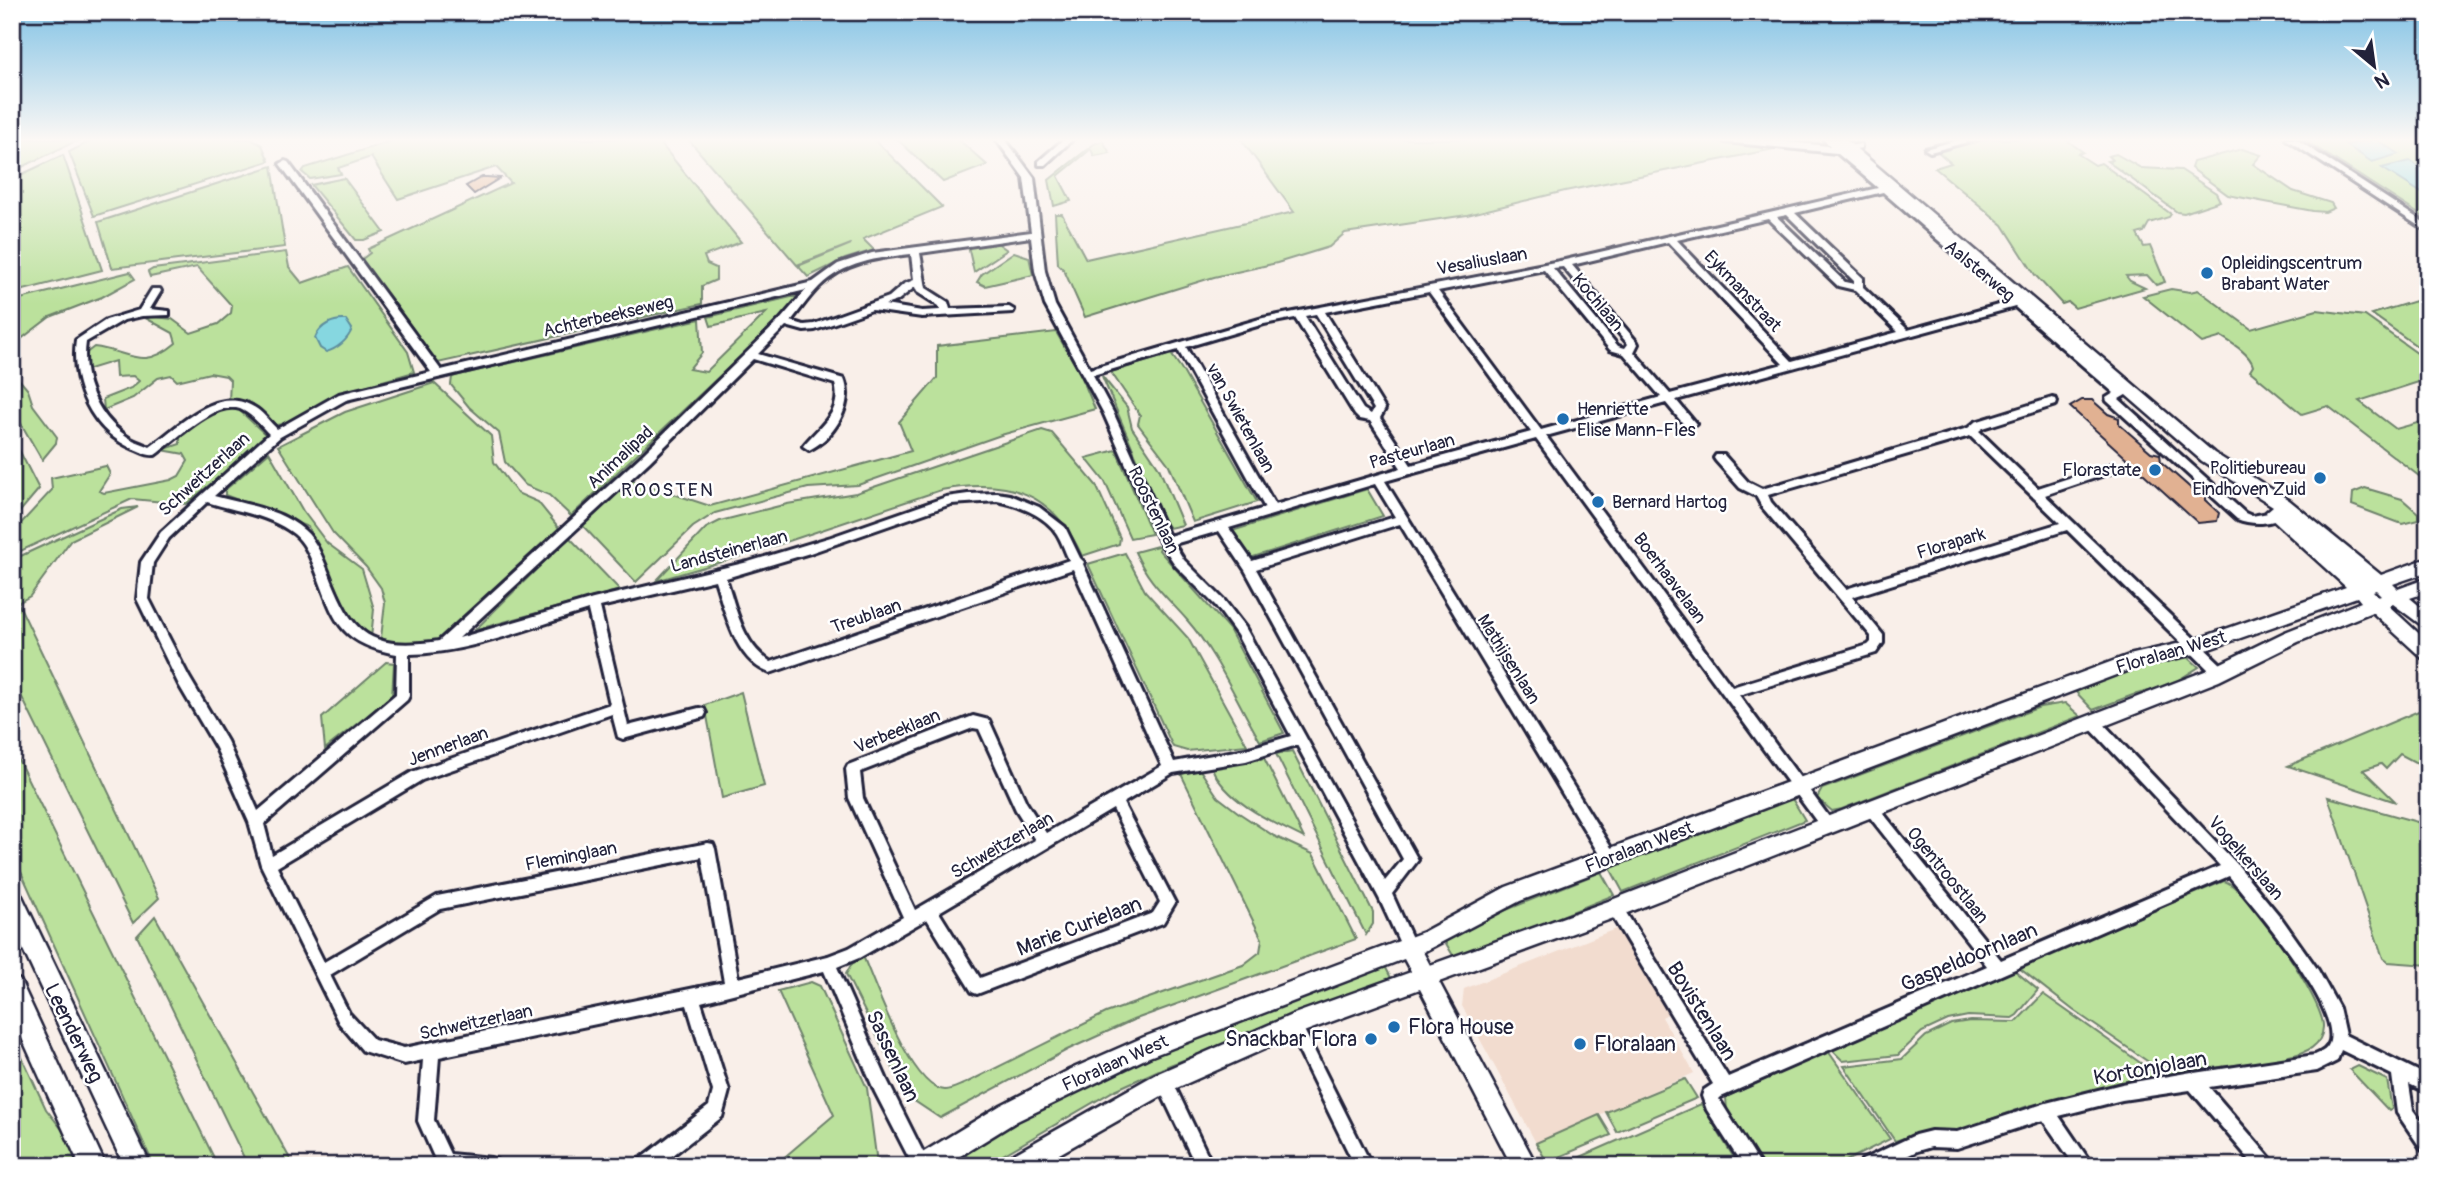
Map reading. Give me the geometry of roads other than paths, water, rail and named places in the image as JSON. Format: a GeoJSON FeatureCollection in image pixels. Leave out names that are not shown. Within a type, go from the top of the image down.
{"type":"FeatureCollection","features":[{"type":"Feature","properties":{"kind":"main road","name":"Aalsterweg"},"geometry":{"type":"LineString","coordinates":[[1910,194],[1976,246],[1998,275],[2126,392],[2370,585],[2395,595],[2428,623]]}},
{"type":"Feature","properties":{"kind":"main road","name":"Aalsterweg"},"geometry":{"type":"LineString","coordinates":[[2227,470],[2283,504],[2370,585],[2375,603],[2392,622],[2428,653]]}},
{"type":"Feature","properties":{"kind":"main road","name":"Floralaan West"},"geometry":{"type":"LineString","coordinates":[[922,1166],[1009,1113],[1077,1078],[1144,1048],[1409,947],[1513,894],[2135,660],[2195,647],[2428,565]]}},
{"type":"Feature","properties":{"kind":"main road","name":"Floralaan West"},"geometry":{"type":"LineString","coordinates":[[1015,1166],[1164,1082],[1294,1025],[1615,908],[2220,672],[2275,642],[2395,595],[2428,585]]}},
{"type":"Feature","properties":{"kind":"main road","name":"Leenderweg"},"geometry":{"type":"LineString","coordinates":[[12,899],[138,1166]]}},
{"type":"Feature","properties":{"kind":"main road","name":"Roostenlaan"},"geometry":{"type":"LineString","coordinates":[[1409,947],[1525,1166]]}},
{"type":"Feature","properties":{"kind":"main road","name":"Leenderweg"},"geometry":{"type":"LineString","coordinates":[[12,988],[93,1166]]}},
{"type":"Feature","properties":{"kind":"street"},"geometry":{"type":"LineString","coordinates":[[307,194],[437,373]]}},
{"type":"Feature","properties":{"kind":"street","name":"Roostenlaan"},"geometry":{"type":"LineString","coordinates":[[1031,194],[1044,289],[1050,305],[1088,373],[1166,542],[1180,563],[1220,604],[1241,631],[1384,893],[1409,947]]}},
{"type":"Feature","properties":{"kind":"street","name":"Vesaliuslaan"},"geometry":{"type":"LineString","coordinates":[[1088,373],[1298,314],[1565,263],[1790,213],[1862,194]]}},
{"type":"Feature","properties":{"kind":"street","name":"Aalsterweg"},"geometry":{"type":"LineString","coordinates":[[1891,194],[2126,392]]}},
{"type":"Feature","properties":{"kind":"street"},"geometry":{"type":"LineString","coordinates":[[2374,194],[2428,229]]}},
{"type":"Feature","properties":{"kind":"street"},"geometry":{"type":"LineString","coordinates":[[1790,213],[1859,279],[1861,284],[1858,288]]}},
{"type":"Feature","properties":{"kind":"street"},"geometry":{"type":"LineString","coordinates":[[1772,217],[1842,284],[1858,288],[1906,334]]}},
{"type":"Feature","properties":{"kind":"street","name":"Achterbeekseweg"},"geometry":{"type":"LineString","coordinates":[[437,373],[816,284],[850,262],[1035,234]]}},
{"type":"Feature","properties":{"kind":"street","name":"Eykmanstraat"},"geometry":{"type":"LineString","coordinates":[[1671,240],[1790,365]]}},
{"type":"Feature","properties":{"kind":"street"},"geometry":{"type":"LineString","coordinates":[[915,251],[923,293],[944,304],[946,313]]}},
{"type":"Feature","properties":{"kind":"street","name":"Kochlaan"},"geometry":{"type":"LineString","coordinates":[[1565,263],[1633,344],[1628,352]]}},
{"type":"Feature","properties":{"kind":"street","name":"Kochlaan"},"geometry":{"type":"LineString","coordinates":[[1546,267],[1614,348],[1628,352],[1668,400]]}},
{"type":"Feature","properties":{"kind":"street"},"geometry":{"type":"LineString","coordinates":[[783,322],[810,328],[897,297],[908,286],[919,282]]}},
{"type":"Feature","properties":{"kind":"street","name":"Animalipad"},"geometry":{"type":"LineString","coordinates":[[440,648],[627,476],[751,355],[816,284]]}},
{"type":"Feature","properties":{"kind":"street","name":"Boerhaavelaan"},"geometry":{"type":"LineString","coordinates":[[1432,288],[1732,692],[1826,825]]}},
{"type":"Feature","properties":{"kind":"street"},"geometry":{"type":"LineString","coordinates":[[144,310],[156,291]]}},
{"type":"Feature","properties":{"kind":"street","name":"Pasteurlaan"},"geometry":{"type":"LineString","coordinates":[[1166,542],[1408,470],[2018,303]]}},
{"type":"Feature","properties":{"kind":"street"},"geometry":{"type":"LineString","coordinates":[[872,306],[922,314],[1009,310]]}},
{"type":"Feature","properties":{"kind":"street"},"geometry":{"type":"LineString","coordinates":[[165,313],[144,310],[90,334],[81,341],[77,357],[94,408],[122,439],[151,452],[166,443],[194,416],[232,405],[241,405],[252,411],[276,434]]}},
{"type":"Feature","properties":{"kind":"street"},"geometry":{"type":"LineString","coordinates":[[1318,310],[1380,409],[1374,418]]}},
{"type":"Feature","properties":{"kind":"street"},"geometry":{"type":"LineString","coordinates":[[1298,314],[1359,412],[1363,416],[1374,418],[1408,470]]}},
{"type":"Feature","properties":{"kind":"street","name":"van Swietenlaan"},"geometry":{"type":"LineString","coordinates":[[1180,345],[1270,509]]}},
{"type":"Feature","properties":{"kind":"street"},"geometry":{"type":"LineString","coordinates":[[751,355],[840,382],[842,388],[839,410],[833,424],[809,446]]}},
{"type":"Feature","properties":{"kind":"street","name":"Schweitzerlaan"},"geometry":{"type":"LineString","coordinates":[[437,373],[343,397],[276,434],[165,535],[147,562],[143,600],[184,681],[222,745],[256,822],[268,865],[344,1018],[369,1046],[404,1056],[432,1051],[692,996],[828,963],[854,953],[912,920],[1170,768],[1246,755],[1299,739]]}},
{"type":"Feature","properties":{"kind":"street"},"geometry":{"type":"LineString","coordinates":[[2126,392],[2111,398],[2241,516],[2250,520],[2279,515]]}},
{"type":"Feature","properties":{"kind":"street"},"geometry":{"type":"LineString","coordinates":[[1668,400],[1689,424]]}},
{"type":"Feature","properties":{"kind":"street"},"geometry":{"type":"LineString","coordinates":[[1720,458],[1744,485],[1761,493],[1972,431],[1979,425],[2052,402]]}},
{"type":"Feature","properties":{"kind":"street"},"geometry":{"type":"LineString","coordinates":[[1972,431],[2220,672]]}},
{"type":"Feature","properties":{"kind":"street"},"geometry":{"type":"LineString","coordinates":[[2037,494],[2112,468]]}},
{"type":"Feature","properties":{"kind":"street","name":"Mathijsenlaan"},"geometry":{"type":"LineString","coordinates":[[1378,479],[1610,859]]}},
{"type":"Feature","properties":{"kind":"street"},"geometry":{"type":"LineString","coordinates":[[1732,692],[1872,649],[1877,643],[1877,635],[1766,505],[1761,493]]}},
{"type":"Feature","properties":{"kind":"street","name":"Landsteinerlaan"},"geometry":{"type":"LineString","coordinates":[[205,497],[289,524],[306,538],[344,621],[356,636],[371,644],[403,650],[440,648],[593,604],[719,575],[950,500],[981,496],[1003,497],[1040,510],[1061,530],[1078,562],[1170,768]]}},
{"type":"Feature","properties":{"kind":"street"},"geometry":{"type":"LineString","coordinates":[[1248,567],[1402,519]]}},
{"type":"Feature","properties":{"kind":"street"},"geometry":{"type":"LineString","coordinates":[[1222,525],[1411,860],[1384,893]]}},
{"type":"Feature","properties":{"kind":"street","name":"Florapark"},"geometry":{"type":"LineString","coordinates":[[1843,595],[2070,525]]}},
{"type":"Feature","properties":{"kind":"street","name":"Treublaan"},"geometry":{"type":"LineString","coordinates":[[719,575],[748,651],[757,662],[770,668],[1078,562]]}},
{"type":"Feature","properties":{"kind":"street"},"geometry":{"type":"LineString","coordinates":[[593,604],[615,708],[623,733],[699,713]]}},
{"type":"Feature","properties":{"kind":"street"},"geometry":{"type":"LineString","coordinates":[[256,822],[402,696],[403,650]]}},
{"type":"Feature","properties":{"kind":"street","name":"Jennerlaan"},"geometry":{"type":"LineString","coordinates":[[268,865],[417,776],[615,708]]}},
{"type":"Feature","properties":{"kind":"street","name":"Verbeeklaan"},"geometry":{"type":"LineString","coordinates":[[912,920],[856,798],[853,769],[973,722],[984,724],[1021,806],[1044,842]]}},
{"type":"Feature","properties":{"kind":"street","name":"Vogelkerslaan"},"geometry":{"type":"LineString","coordinates":[[2093,722],[2231,868],[2313,975],[2334,1013],[2338,1040]]}},
{"type":"Feature","properties":{"kind":"street","name":"Marie Curielaan"},"geometry":{"type":"LineString","coordinates":[[929,910],[977,988],[1158,918],[1168,902],[1116,802]]}},
{"type":"Feature","properties":{"kind":"street","name":"Ogentroostlaan"},"geometry":{"type":"LineString","coordinates":[[1870,807],[1997,968]]}},
{"type":"Feature","properties":{"kind":"street","name":"Fleminglaan"},"geometry":{"type":"LineString","coordinates":[[321,972],[437,903],[708,849],[732,987]]}},
{"type":"Feature","properties":{"kind":"street","name":"Gaspeldoornlaan"},"geometry":{"type":"LineString","coordinates":[[1724,1086],[2231,868]]}},
{"type":"Feature","properties":{"kind":"street","name":"Bovistenlaan"},"geometry":{"type":"LineString","coordinates":[[1615,908],[1724,1086],[1710,1096],[1753,1166]]}},
{"type":"Feature","properties":{"kind":"street","name":"Sassenlaan"},"geometry":{"type":"LineString","coordinates":[[828,963],[881,1086],[922,1166]]}},
{"type":"Feature","properties":{"kind":"street"},"geometry":{"type":"LineString","coordinates":[[645,1166],[716,1111],[721,1091],[692,996]]}},
{"type":"Feature","properties":{"kind":"street"},"geometry":{"type":"LineString","coordinates":[[1294,1025],[1364,1166]]}},
{"type":"Feature","properties":{"kind":"street"},"geometry":{"type":"LineString","coordinates":[[2338,1040],[2428,1085]]}},
{"type":"Feature","properties":{"kind":"street","name":"Kortonjolaan"},"geometry":{"type":"LineString","coordinates":[[1868,1166],[1892,1161],[1915,1143],[1931,1139],[1957,1140],[2046,1111],[2122,1092],[2317,1063],[2331,1055],[2338,1040]]}},
{"type":"Feature","properties":{"kind":"street"},"geometry":{"type":"LineString","coordinates":[[432,1051],[426,1121],[445,1162],[491,1166]]}},
{"type":"Feature","properties":{"kind":"street"},"geometry":{"type":"LineString","coordinates":[[2399,1071],[2405,1113],[2428,1144]]}},
{"type":"Feature","properties":{"kind":"street"},"geometry":{"type":"LineString","coordinates":[[2192,1080],[2266,1166]]}},
{"type":"Feature","properties":{"kind":"street"},"geometry":{"type":"LineString","coordinates":[[1164,1082],[1205,1166]]}},
{"type":"Feature","properties":{"kind":"street"},"geometry":{"type":"LineString","coordinates":[[2046,1111],[2085,1166]]}},
{"type":"Feature","properties":{"kind":"water"},"geometry":{"type":"Polygon","coordinates":[[[346,320],[352,329],[345,340],[326,352],[320,348],[315,338],[320,330],[332,322],[346,320]]]}},
{"type":"Feature","properties":{"kind":"place","name":"Opleidingscentrum Brabant Water"},"geometry":{"type":"Point","coordinates":[2207,273]}},
{"type":"Feature","properties":{"kind":"place","name":"Henriette Elise Mann-Fles"},"geometry":{"type":"Point","coordinates":[1563,419]}},
{"type":"Feature","properties":{"kind":"place","name":"Florastate"},"geometry":{"type":"Point","coordinates":[2155,470]}},
{"type":"Feature","properties":{"kind":"place","name":"Politiebureau Eindhoven Zuid"},"geometry":{"type":"Point","coordinates":[2320,478]}},
{"type":"Feature","properties":{"kind":"place","name":"Bernard Hartog"},"geometry":{"type":"Point","coordinates":[1598,502]}},
{"type":"Feature","properties":{"kind":"place","name":"Flora House"},"geometry":{"type":"Point","coordinates":[1394,1027]}},
{"type":"Feature","properties":{"kind":"place","name":"Snackbar Flora"},"geometry":{"type":"Point","coordinates":[1371,1039]}},
{"type":"Feature","properties":{"kind":"place","name":"Floralaan"},"geometry":{"type":"Point","coordinates":[1580,1044]}},
{"type":"Feature","properties":{"kind":"district","name":"ROOSTEN"},"geometry":{"type":"Point","coordinates":[668,489]}}]}
